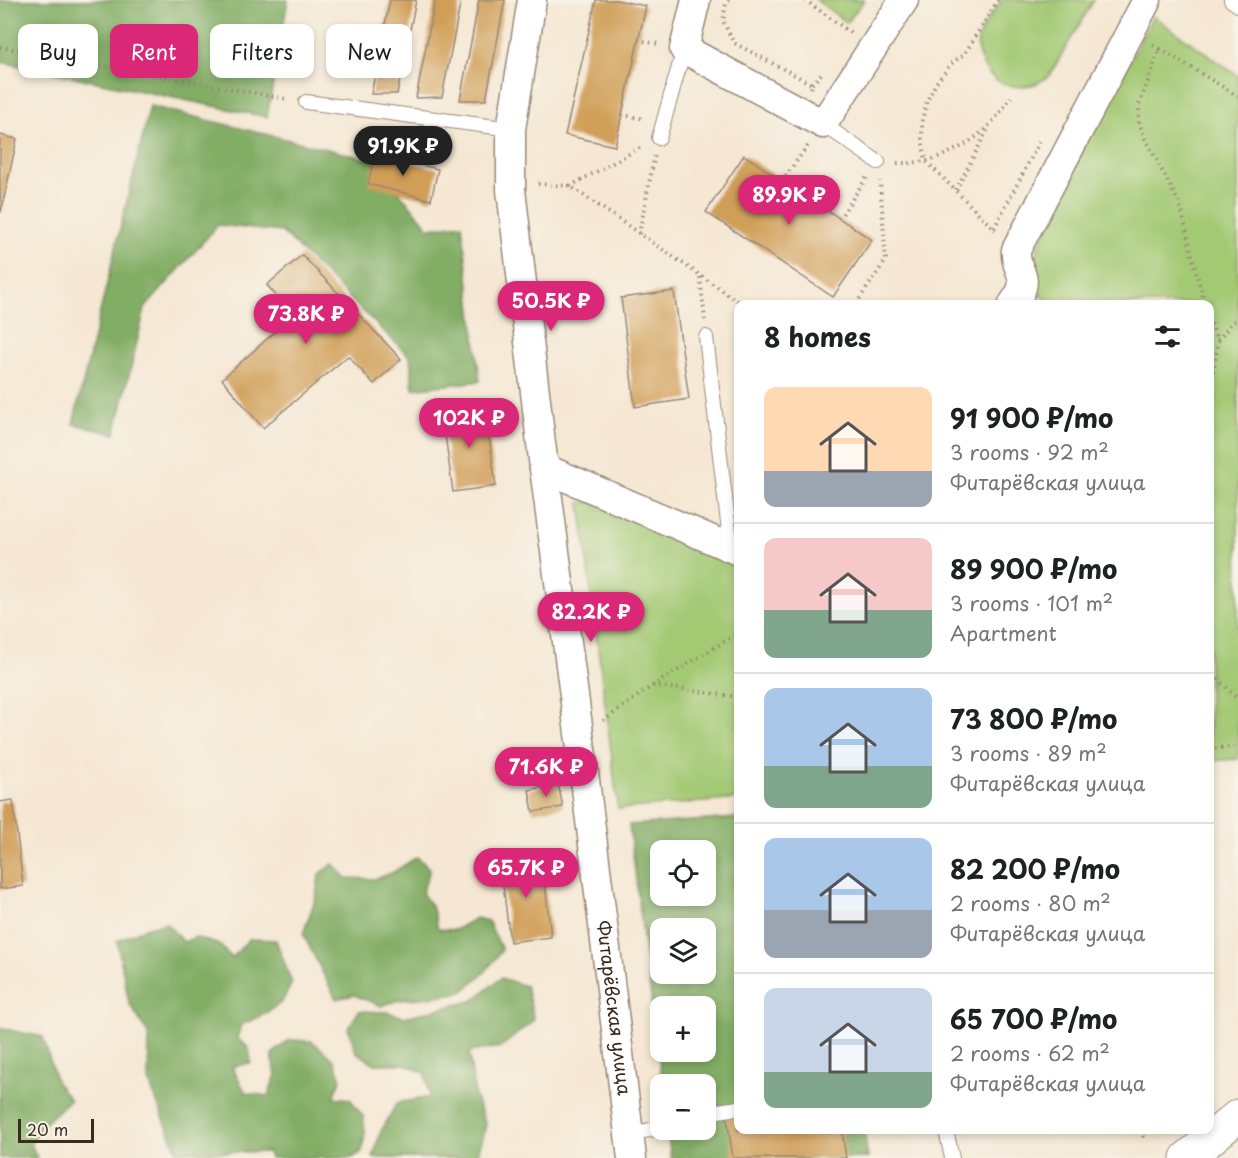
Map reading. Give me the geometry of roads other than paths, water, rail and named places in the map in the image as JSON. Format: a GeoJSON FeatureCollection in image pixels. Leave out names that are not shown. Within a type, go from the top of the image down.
{"type":"FeatureCollection","features":[{"type":"Feature","properties":{"kind":"street","name":"Фитарёвская улица"},"geometry":{"type":"LineString","coordinates":[[532,0],[511,129],[511,190],[630,1146]]}},
{"type":"Feature","properties":{"kind":"street"},"geometry":{"type":"LineString","coordinates":[[696,0],[684,49],[823,124],[904,0]]}},
{"type":"Feature","properties":{"kind":"street"},"geometry":{"type":"LineString","coordinates":[[1019,300],[1023,279],[1016,262],[1016,250],[1147,0]]}},
{"type":"Feature","properties":{"kind":"street"},"geometry":{"type":"LineString","coordinates":[[544,468],[734,549]]}},
{"type":"Feature","properties":{"kind":"street"},"geometry":{"type":"LineString","coordinates":[[1187,1158],[1238,1116]]}},
{"type":"Feature","properties":{"kind":"lane"},"geometry":{"type":"LineString","coordinates":[[1231,0],[1238,5]]}},
{"type":"Feature","properties":{"kind":"lane"},"geometry":{"type":"LineString","coordinates":[[659,138],[684,49]]}},
{"type":"Feature","properties":{"kind":"lane"},"geometry":{"type":"LineString","coordinates":[[306,102],[511,129]]}},
{"type":"Feature","properties":{"kind":"lane"},"geometry":{"type":"LineString","coordinates":[[823,124],[878,162]]}},
{"type":"Feature","properties":{"kind":"lane"},"geometry":{"type":"LineString","coordinates":[[706,337],[734,542]]}},
{"type":"Feature","properties":{"kind":"lane"},"geometry":{"type":"LineString","coordinates":[[716,1112],[734,1109]]}},
{"type":"Feature","properties":{"kind":"lane"},"geometry":{"type":"LineString","coordinates":[[630,1146],[650,1134]]}},
{"type":"Feature","properties":{"kind":"lane"},"geometry":{"type":"LineString","coordinates":[[947,1134],[952,1158]]}}]}
